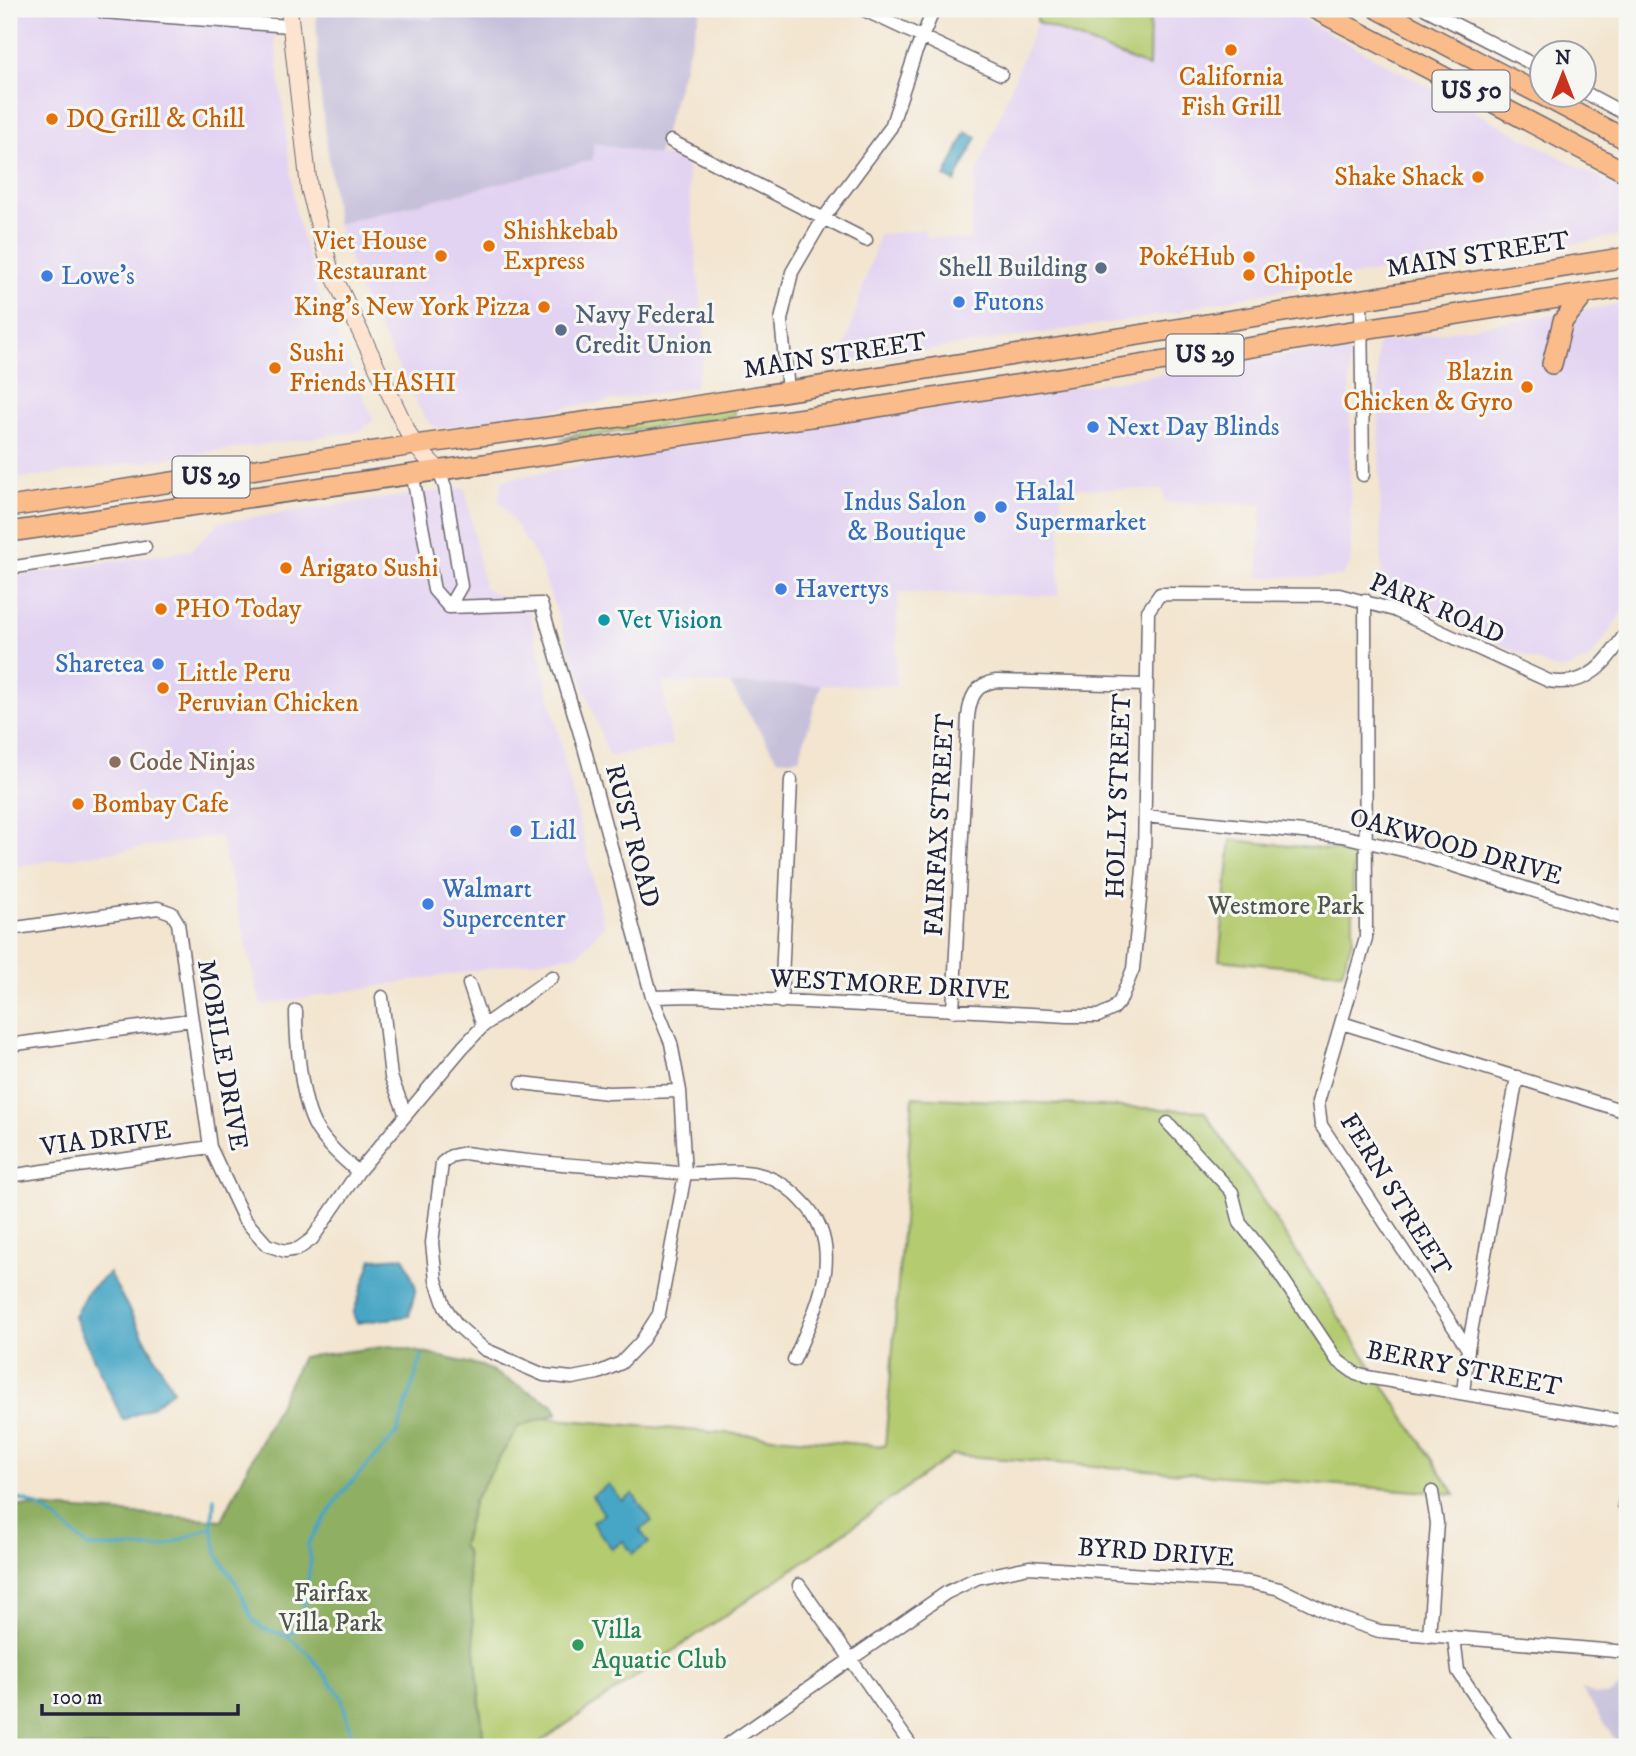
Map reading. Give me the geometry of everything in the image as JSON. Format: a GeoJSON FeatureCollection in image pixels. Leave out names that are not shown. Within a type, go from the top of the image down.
{"type":"FeatureCollection","features":[{"type":"Feature","properties":{"kind":"main road"},"geometry":{"type":"LineString","coordinates":[[289,9],[309,188],[321,240],[345,304],[414,444],[438,469]]}},
{"type":"Feature","properties":{"kind":"main road","name":"US 50"},"geometry":{"type":"LineString","coordinates":[[1315,9],[1627,173]]}},
{"type":"Feature","properties":{"kind":"main road","name":"US 50"},"geometry":{"type":"LineString","coordinates":[[1378,9],[1627,140]]}},
{"type":"Feature","properties":{"kind":"main road","name":"MAIN STREET"},"geometry":{"type":"LineString","coordinates":[[9,507],[414,444],[591,422],[1627,257]]}},
{"type":"Feature","properties":{"kind":"main road","name":"MAIN STREET"},"geometry":{"type":"LineString","coordinates":[[9,532],[412,472],[846,412],[1627,287]]}},
{"type":"Feature","properties":{"kind":"main road"},"geometry":{"type":"LineString","coordinates":[[1552,364],[1563,321],[1585,294]]}},
{"type":"Feature","properties":{"kind":"main road"},"geometry":{"type":"LineString","coordinates":[[412,472],[414,444]]}},
{"type":"Feature","properties":{"kind":"street"},"geometry":{"type":"LineString","coordinates":[[862,9],[1001,75]]}},
{"type":"Feature","properties":{"kind":"street"},"geometry":{"type":"LineString","coordinates":[[788,390],[781,320],[792,272],[823,219],[891,127],[934,9]]}},
{"type":"Feature","properties":{"kind":"street"},"geometry":{"type":"LineString","coordinates":[[1426,9],[1528,62]]}},
{"type":"Feature","properties":{"kind":"street"},"geometry":{"type":"LineString","coordinates":[[103,12],[289,26]]}},
{"type":"Feature","properties":{"kind":"street"},"geometry":{"type":"LineString","coordinates":[[1598,99],[1627,115]]}},
{"type":"Feature","properties":{"kind":"street"},"geometry":{"type":"LineString","coordinates":[[1579,115],[1581,108]]}},
{"type":"Feature","properties":{"kind":"street"},"geometry":{"type":"LineString","coordinates":[[671,141],[866,240]]}},
{"type":"Feature","properties":{"kind":"street"},"geometry":{"type":"LineString","coordinates":[[1361,300],[1363,474]]}},
{"type":"Feature","properties":{"kind":"street"},"geometry":{"type":"LineString","coordinates":[[412,472],[434,590],[449,607],[461,586],[445,487],[438,469]]}},
{"type":"Feature","properties":{"kind":"street"},"geometry":{"type":"LineString","coordinates":[[9,568],[145,547]]}},
{"type":"Feature","properties":{"kind":"street","name":"PARK ROAD"},"geometry":{"type":"LineString","coordinates":[[1160,594],[1339,595],[1365,600],[1394,610],[1549,681],[1561,683],[1589,678],[1600,669],[1627,631]]}},
{"type":"Feature","properties":{"kind":"street","name":"HOLLY STREET"},"geometry":{"type":"LineString","coordinates":[[1121,1001],[1135,955],[1145,816],[1148,611],[1160,594]]}},
{"type":"Feature","properties":{"kind":"street","name":"FERN STREET"},"geometry":{"type":"LineString","coordinates":[[1365,600],[1366,938],[1318,1102],[1321,1125],[1468,1349]]}},
{"type":"Feature","properties":{"kind":"street","name":"RUST ROAD"},"geometry":{"type":"LineString","coordinates":[[449,607],[541,604],[584,747],[652,997],[671,1043],[680,1091],[685,1174]]}},
{"type":"Feature","properties":{"kind":"street","name":"FAIRFAX STREET"},"geometry":{"type":"LineString","coordinates":[[953,1011],[968,717],[974,692],[981,686],[996,681],[1145,685]]}},
{"type":"Feature","properties":{"kind":"street"},"geometry":{"type":"LineString","coordinates":[[781,1002],[791,780]]}},
{"type":"Feature","properties":{"kind":"street","name":"OAKWOOD DRIVE"},"geometry":{"type":"LineString","coordinates":[[1145,816],[1326,834],[1366,842],[1407,851],[1627,920]]}},
{"type":"Feature","properties":{"kind":"street","name":"MOBILE DRIVE"},"geometry":{"type":"LineString","coordinates":[[9,929],[166,909],[177,923],[210,1147],[244,1219],[267,1245],[285,1251],[298,1249],[312,1239],[358,1172],[405,1113],[483,1026],[552,977]]}},
{"type":"Feature","properties":{"kind":"street"},"geometry":{"type":"LineString","coordinates":[[469,984],[483,1026]]}},
{"type":"Feature","properties":{"kind":"street","name":"WESTMORE DRIVE"},"geometry":{"type":"LineString","coordinates":[[652,997],[695,996],[1093,1017],[1107,1012],[1121,1001]]}},
{"type":"Feature","properties":{"kind":"street"},"geometry":{"type":"LineString","coordinates":[[382,997],[391,1077],[405,1113]]}},
{"type":"Feature","properties":{"kind":"street"},"geometry":{"type":"LineString","coordinates":[[296,1011],[296,1027],[310,1116],[333,1150],[358,1172]]}},
{"type":"Feature","properties":{"kind":"street"},"geometry":{"type":"LineString","coordinates":[[9,1045],[190,1020]]}},
{"type":"Feature","properties":{"kind":"street"},"geometry":{"type":"LineString","coordinates":[[1342,1023],[1627,1112]]}},
{"type":"Feature","properties":{"kind":"street"},"geometry":{"type":"LineString","coordinates":[[1463,1393],[1468,1349],[1517,1077]]}},
{"type":"Feature","properties":{"kind":"street"},"geometry":{"type":"LineString","coordinates":[[522,1083],[608,1093],[680,1091]]}},
{"type":"Feature","properties":{"kind":"street","name":"BERRY STREET"},"geometry":{"type":"LineString","coordinates":[[1168,1122],[1232,1192],[1240,1223],[1270,1259],[1337,1360],[1367,1377],[1627,1422]]}},
{"type":"Feature","properties":{"kind":"street","name":"VIA DRIVE"},"geometry":{"type":"LineString","coordinates":[[9,1176],[210,1147]]}},
{"type":"Feature","properties":{"kind":"street"},"geometry":{"type":"LineString","coordinates":[[685,1174],[659,1314],[641,1342],[621,1363],[598,1373],[572,1378],[544,1375],[484,1349],[457,1325],[445,1307],[436,1280],[432,1243],[442,1163],[451,1156],[465,1153],[685,1174],[739,1172],[767,1177],[797,1195],[816,1219],[825,1247],[826,1277],[794,1360]]}},
{"type":"Feature","properties":{"kind":"street"},"geometry":{"type":"LineString","coordinates":[[1624,1505],[1627,1487]]}},
{"type":"Feature","properties":{"kind":"street"},"geometry":{"type":"LineString","coordinates":[[1429,1636],[1437,1523],[1432,1492]]}},
{"type":"Feature","properties":{"kind":"street","name":"BYRD DRIVE"},"geometry":{"type":"LineString","coordinates":[[724,1747],[960,1585],[992,1573],[1029,1567],[1262,1584],[1297,1595],[1363,1628],[1627,1652]]}},
{"type":"Feature","properties":{"kind":"street"},"geometry":{"type":"LineString","coordinates":[[799,1585],[850,1662],[912,1747]]}},
{"type":"Feature","properties":{"kind":"street"},"geometry":{"type":"LineString","coordinates":[[1454,1637],[1458,1671],[1509,1747]]}},
{"type":"Feature","properties":{"kind":"shaded area"},"geometry":{"type":"Polygon","coordinates":[[[9,9],[271,9],[296,214],[318,292],[374,420],[361,431],[9,480],[9,9]]]}},
{"type":"Feature","properties":{"kind":"shaded area"},"geometry":{"type":"Polygon","coordinates":[[[316,9],[432,20],[441,9],[701,9],[658,155],[593,143],[593,160],[337,224],[319,82],[316,9]]]}},
{"type":"Feature","properties":{"kind":"shaded area"},"geometry":{"type":"Polygon","coordinates":[[[333,9],[441,9],[432,20],[333,9]]]}},
{"type":"Feature","properties":{"kind":"shaded area"},"geometry":{"type":"Polygon","coordinates":[[[1150,9],[1284,9],[1627,193],[1627,234],[1515,255],[1515,251],[1384,270],[1183,309],[1183,312],[840,363],[879,235],[924,229],[926,237],[970,240],[976,175],[1037,22],[1148,67],[1150,9]]]}},
{"type":"Feature","properties":{"kind":"shaded area"},"geometry":{"type":"Polygon","coordinates":[[[592,142],[686,160],[706,350],[694,387],[442,428],[433,426],[424,417],[361,293],[337,224],[593,160],[592,142]]]}},
{"type":"Feature","properties":{"kind":"shaded area"},"geometry":{"type":"Polygon","coordinates":[[[1627,303],[1627,605],[1591,658],[1564,670],[1550,667],[1382,590],[1377,343],[1627,303]]]}},
{"type":"Feature","properties":{"kind":"shaded area"},"geometry":{"type":"Polygon","coordinates":[[[1349,346],[1351,563],[1341,577],[1258,577],[1262,504],[1165,503],[1164,490],[1062,488],[1058,596],[898,593],[896,686],[662,683],[672,746],[609,756],[537,558],[498,498],[503,480],[618,459],[618,456],[1349,346]]]}},
{"type":"Feature","properties":{"kind":"shaded area"},"geometry":{"type":"Polygon","coordinates":[[[465,487],[484,587],[530,613],[604,926],[579,954],[261,1005],[220,836],[9,867],[9,577],[191,550],[220,522],[465,487]]]}},
{"type":"Feature","properties":{"kind":"shaded area"},"geometry":{"type":"Polygon","coordinates":[[[730,684],[821,685],[799,758],[778,760],[730,684]]]}},
{"type":"Feature","properties":{"kind":"shaded area"},"geometry":{"type":"Polygon","coordinates":[[[1627,1682],[1627,1747],[1619,1747],[1581,1688],[1594,1695],[1609,1695],[1627,1682]]]}},
{"type":"Feature","properties":{"kind":"green space"},"geometry":{"type":"Polygon","coordinates":[[[1037,9],[1150,9],[1149,67],[1037,22],[1037,9]]]}},
{"type":"Feature","properties":{"kind":"green space"},"geometry":{"type":"Polygon","coordinates":[[[730,408],[735,410],[735,414],[730,417],[560,440],[588,429],[730,408]]]}},
{"type":"Feature","properties":{"kind":"green space","name":"Westmore Park"},"geometry":{"type":"Polygon","coordinates":[[[1231,840],[1353,852],[1353,937],[1342,972],[1219,960],[1231,840]]]}},
{"type":"Feature","properties":{"kind":"green space"},"geometry":{"type":"Polygon","coordinates":[[[913,1097],[1204,1111],[1455,1494],[952,1455],[803,1562],[533,1747],[484,1747],[466,1551],[462,1546],[474,1500],[518,1427],[542,1418],[885,1446],[913,1097]]]}},
{"type":"Feature","properties":{"kind":"green space","name":"Fairfax Villa Park"},"geometry":{"type":"Polygon","coordinates":[[[391,1346],[482,1366],[554,1405],[557,1414],[518,1427],[474,1500],[462,1546],[466,1551],[484,1747],[9,1747],[9,1505],[222,1520],[302,1357],[391,1346]]]}},
{"type":"Feature","properties":{"kind":"water"},"geometry":{"type":"Polygon","coordinates":[[[966,132],[977,137],[955,182],[945,177],[966,132]]]}},
{"type":"Feature","properties":{"kind":"water"},"geometry":{"type":"Polygon","coordinates":[[[404,1257],[416,1288],[409,1316],[357,1323],[353,1314],[372,1259],[404,1257]]]}},
{"type":"Feature","properties":{"kind":"water"},"geometry":{"type":"Polygon","coordinates":[[[109,1273],[173,1390],[152,1407],[123,1420],[74,1317],[87,1292],[109,1273]]]}},
{"type":"Feature","properties":{"kind":"water"},"geometry":{"type":"Polygon","coordinates":[[[609,1484],[622,1501],[633,1494],[652,1521],[640,1530],[649,1543],[633,1554],[623,1541],[612,1549],[592,1522],[604,1514],[592,1496],[609,1484]]]}},
{"type":"Feature","properties":{"kind":"waterway"},"geometry":{"type":"LineString","coordinates":[[288,1635],[301,1625],[311,1560],[308,1543],[341,1494],[397,1433],[422,1356]]}},
{"type":"Feature","properties":{"kind":"waterway"},"geometry":{"type":"LineString","coordinates":[[9,1498],[20,1499],[42,1508],[88,1547],[160,1548],[212,1527],[218,1556],[238,1586],[252,1619],[262,1628],[287,1636],[308,1653],[341,1696],[354,1747]]}},
{"type":"Feature","properties":{"kind":"waterway"},"geometry":{"type":"LineString","coordinates":[[212,1527],[214,1498]]}},
{"type":"Feature","properties":{"kind":"place","name":"California Fish Grill"},"geometry":{"type":"Point","coordinates":[1231,50]}},
{"type":"Feature","properties":{"kind":"place","name":"DQ Grill & Chill"},"geometry":{"type":"Point","coordinates":[52,119]}},
{"type":"Feature","properties":{"kind":"place","name":"Shake Shack"},"geometry":{"type":"Point","coordinates":[1478,177]}},
{"type":"Feature","properties":{"kind":"place","name":"Shishkebab Express"},"geometry":{"type":"Point","coordinates":[489,246]}},
{"type":"Feature","properties":{"kind":"place","name":"Viet House Restaurant"},"geometry":{"type":"Point","coordinates":[441,256]}},
{"type":"Feature","properties":{"kind":"place","name":"PokéHub"},"geometry":{"type":"Point","coordinates":[1249,257]}},
{"type":"Feature","properties":{"kind":"place","name":"Shell Building"},"geometry":{"type":"Point","coordinates":[1101,268]}},
{"type":"Feature","properties":{"kind":"place","name":"Chipotle"},"geometry":{"type":"Point","coordinates":[1249,275]}},
{"type":"Feature","properties":{"kind":"place","name":"Lowe's"},"geometry":{"type":"Point","coordinates":[47,276]}},
{"type":"Feature","properties":{"kind":"place","name":"Futons"},"geometry":{"type":"Point","coordinates":[959,302]}},
{"type":"Feature","properties":{"kind":"place","name":"King's New York Pizza"},"geometry":{"type":"Point","coordinates":[544,307]}},
{"type":"Feature","properties":{"kind":"place","name":"Navy Federal Credit Union"},"geometry":{"type":"Point","coordinates":[561,330]}},
{"type":"Feature","properties":{"kind":"place","name":"Sushi Friends HASHI"},"geometry":{"type":"Point","coordinates":[275,368]}},
{"type":"Feature","properties":{"kind":"place","name":"Blazin Chicken & Gyro"},"geometry":{"type":"Point","coordinates":[1527,387]}},
{"type":"Feature","properties":{"kind":"place","name":"Next Day Blinds"},"geometry":{"type":"Point","coordinates":[1093,427]}},
{"type":"Feature","properties":{"kind":"place","name":"Halal Supermarket"},"geometry":{"type":"Point","coordinates":[1001,507]}},
{"type":"Feature","properties":{"kind":"place","name":"Indus Salon & Boutique"},"geometry":{"type":"Point","coordinates":[980,517]}},
{"type":"Feature","properties":{"kind":"place","name":"Arigato Sushi"},"geometry":{"type":"Point","coordinates":[286,568]}},
{"type":"Feature","properties":{"kind":"place","name":"Havertys"},"geometry":{"type":"Point","coordinates":[781,589]}},
{"type":"Feature","properties":{"kind":"place","name":"PHO Today"},"geometry":{"type":"Point","coordinates":[161,609]}},
{"type":"Feature","properties":{"kind":"place","name":"Vet Vision"},"geometry":{"type":"Point","coordinates":[604,620]}},
{"type":"Feature","properties":{"kind":"place","name":"Sharetea"},"geometry":{"type":"Point","coordinates":[158,664]}},
{"type":"Feature","properties":{"kind":"place","name":"Little Peru Peruvian Chicken"},"geometry":{"type":"Point","coordinates":[163,688]}},
{"type":"Feature","properties":{"kind":"place","name":"Code Ninjas"},"geometry":{"type":"Point","coordinates":[115,762]}},
{"type":"Feature","properties":{"kind":"place","name":"Bombay Cafe"},"geometry":{"type":"Point","coordinates":[78,804]}},
{"type":"Feature","properties":{"kind":"place","name":"Lidl"},"geometry":{"type":"Point","coordinates":[516,831]}},
{"type":"Feature","properties":{"kind":"place","name":"Walmart Supercenter"},"geometry":{"type":"Point","coordinates":[428,904]}},
{"type":"Feature","properties":{"kind":"place","name":"Villa Aquatic Club"},"geometry":{"type":"Point","coordinates":[578,1645]}}]}
